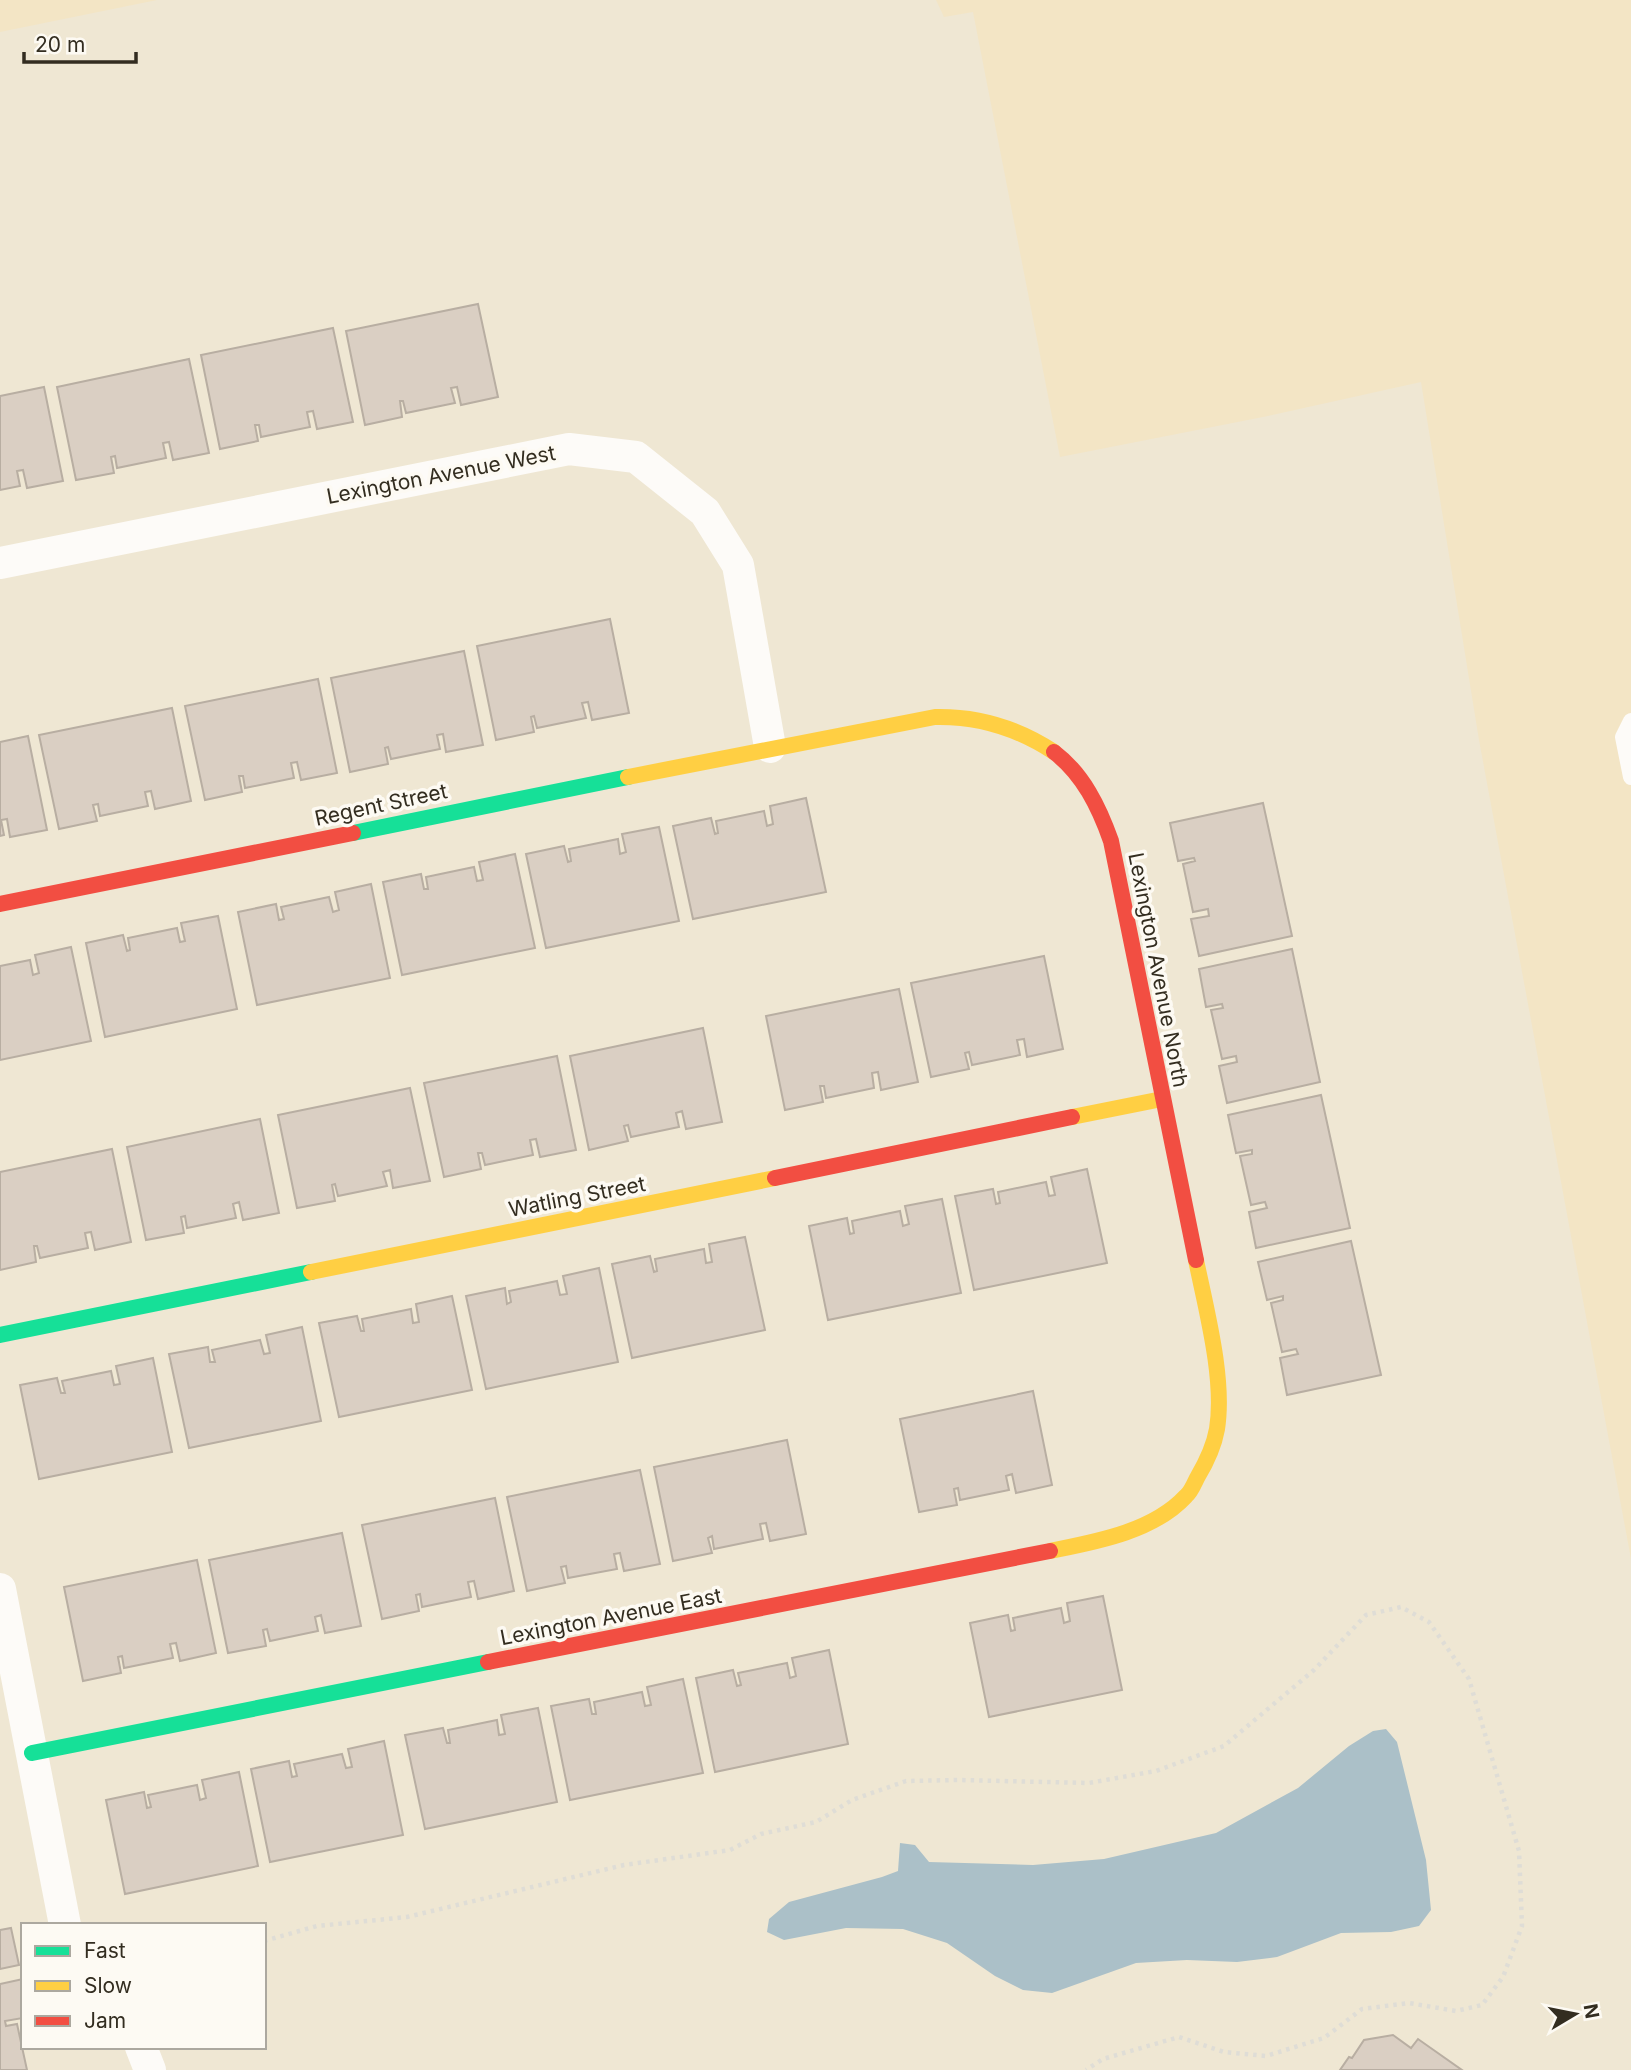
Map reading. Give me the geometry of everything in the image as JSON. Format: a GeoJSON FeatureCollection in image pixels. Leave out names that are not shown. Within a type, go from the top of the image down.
{"type":"FeatureCollection","features":[{"type":"Feature","properties":{"kind":"street","name":"Lexington Avenue West"},"geometry":{"type":"LineString","coordinates":[[0,563],[569,449],[636,457],[705,512],[738,565],[770,747]]}},
{"type":"Feature","properties":{"kind":"street","name":"Lexington Avenue North"},"geometry":{"type":"LineString","coordinates":[[770,747],[915,720],[939,717],[977,719],[1044,745],[1070,765],[1102,814],[1111,841],[1208,1317],[1218,1385],[1217,1429],[1206,1463],[1187,1496]]}},
{"type":"Feature","properties":{"kind":"street","name":"Regent Street"},"geometry":{"type":"LineString","coordinates":[[0,904],[770,747]]}},
{"type":"Feature","properties":{"kind":"street","name":"Watling Street"},"geometry":{"type":"LineString","coordinates":[[0,1335],[1162,1099]]}},
{"type":"Feature","properties":{"kind":"street","name":"Lexington Avenue East"},"geometry":{"type":"LineString","coordinates":[[32,1753],[1109,1539],[1154,1520],[1187,1496]]}},
{"type":"Feature","properties":{"kind":"street"},"geometry":{"type":"LineString","coordinates":[[0,1589],[65,1923]]}},
{"type":"Feature","properties":{"kind":"street"},"geometry":{"type":"LineString","coordinates":[[142,2049],[150,2070]]}},
{"type":"Feature","properties":{"kind":"lane"},"geometry":{"type":"LineString","coordinates":[[1631,721],[1623,737],[1631,777]]}},
{"type":"Feature","properties":{"kind":"path"},"geometry":{"type":"LineString","coordinates":[[266,1940],[317,1926],[407,1917],[624,1865],[730,1850],[761,1834],[816,1822],[852,1800],[906,1782],[959,1780],[1089,1783],[1156,1771],[1224,1746],[1314,1670],[1366,1615],[1401,1607],[1429,1622],[1469,1679],[1519,1851],[1522,1926],[1503,1978],[1482,2005],[1456,2011],[1409,2003],[1362,2009],[1324,2038],[1266,2056],[1224,2052],[1179,2038],[1103,2059],[1086,2070]]}},
{"type":"Feature","properties":{"kind":"shaded area"},"geometry":{"type":"Polygon","coordinates":[[[0,0],[157,0],[0,32],[0,0]]]}},
{"type":"Feature","properties":{"kind":"shaded area"},"geometry":{"type":"Polygon","coordinates":[[[936,0],[1631,0],[1631,1559],[1479,740],[1421,382],[1263,417],[1060,457],[973,12],[944,17],[936,0]]]}},
{"type":"Feature","properties":{"kind":"water"},"geometry":{"type":"Polygon","coordinates":[[[1386,1729],[1397,1742],[1426,1860],[1431,1910],[1419,1926],[1391,1932],[1341,1933],[1277,1957],[1237,1962],[1187,1960],[1136,1963],[1052,1993],[1023,1990],[995,1976],[947,1943],[903,1929],[846,1928],[784,1940],[767,1932],[769,1919],[789,1902],[898,1871],[900,1843],[915,1845],[929,1862],[1033,1865],[1104,1859],[1216,1833],[1298,1788],[1349,1746],[1373,1731],[1386,1729]]]}},
{"type":"Feature","properties":{"kind":"building"},"geometry":{"type":"Polygon","coordinates":[[[478,304],[498,397],[461,405],[457,387],[451,388],[455,403],[406,413],[403,401],[400,401],[402,417],[365,425],[346,331],[478,304]]]}},
{"type":"Feature","properties":{"kind":"building"},"geometry":{"type":"Polygon","coordinates":[[[333,328],[353,422],[317,429],[313,411],[307,412],[310,427],[261,437],[259,425],[255,425],[258,441],[220,449],[201,355],[333,328]]]}},
{"type":"Feature","properties":{"kind":"building"},"geometry":{"type":"Polygon","coordinates":[[[189,359],[209,453],[173,460],[169,442],[163,443],[166,458],[117,468],[115,456],[111,457],[114,473],[76,480],[57,387],[189,359]]]}},
{"type":"Feature","properties":{"kind":"building"},"geometry":{"type":"Polygon","coordinates":[[[44,387],[63,481],[27,488],[23,470],[17,471],[20,486],[0,490],[0,396],[44,387]]]}},
{"type":"Feature","properties":{"kind":"building"},"geometry":{"type":"Polygon","coordinates":[[[610,619],[629,713],[592,720],[588,702],[582,703],[586,718],[537,728],[534,716],[531,717],[534,732],[496,740],[477,646],[610,619]]]}},
{"type":"Feature","properties":{"kind":"building"},"geometry":{"type":"Polygon","coordinates":[[[464,651],[483,745],[446,752],[443,734],[437,735],[440,749],[391,759],[388,747],[385,748],[388,764],[350,772],[331,678],[464,651]]]}},
{"type":"Feature","properties":{"kind":"building"},"geometry":{"type":"Polygon","coordinates":[[[318,679],[337,773],[301,780],[297,762],[291,763],[294,778],[245,788],[243,776],[239,776],[242,792],[205,800],[185,706],[318,679]]]}},
{"type":"Feature","properties":{"kind":"building"},"geometry":{"type":"Polygon","coordinates":[[[172,708],[191,801],[155,809],[151,791],[145,792],[148,806],[100,816],[98,804],[93,805],[97,821],[59,829],[39,735],[172,708]]]}},
{"type":"Feature","properties":{"kind":"building"},"geometry":{"type":"Polygon","coordinates":[[[28,736],[47,830],[10,837],[7,819],[1,820],[4,835],[0,836],[0,742],[28,736]]]}},
{"type":"Feature","properties":{"kind":"building"},"geometry":{"type":"Polygon","coordinates":[[[806,798],[826,892],[693,919],[673,826],[711,818],[715,834],[718,833],[716,821],[764,811],[767,826],[773,824],[770,806],[806,798]]]}},
{"type":"Feature","properties":{"kind":"building"},"geometry":{"type":"Polygon","coordinates":[[[1263,803],[1292,936],[1199,956],[1191,919],[1209,916],[1208,909],[1193,912],[1183,864],[1195,861],[1194,858],[1178,861],[1170,823],[1263,803]]]}},
{"type":"Feature","properties":{"kind":"building"},"geometry":{"type":"Polygon","coordinates":[[[659,827],[679,921],[546,948],[526,854],[564,846],[568,862],[571,861],[569,849],[618,839],[620,854],[626,852],[622,834],[659,827]]]}},
{"type":"Feature","properties":{"kind":"building"},"geometry":{"type":"Polygon","coordinates":[[[515,854],[535,948],[402,975],[383,882],[421,874],[424,889],[428,889],[426,877],[474,867],[477,881],[483,880],[479,862],[515,854]]]}},
{"type":"Feature","properties":{"kind":"building"},"geometry":{"type":"Polygon","coordinates":[[[371,884],[390,978],[257,1005],[238,912],[276,904],[279,920],[284,919],[281,907],[329,897],[333,912],[339,910],[335,892],[371,884]]]}},
{"type":"Feature","properties":{"kind":"building"},"geometry":{"type":"Polygon","coordinates":[[[218,916],[237,1009],[105,1037],[86,943],[123,935],[127,951],[130,950],[128,938],[177,928],[180,942],[185,941],[181,923],[218,916]]]}},
{"type":"Feature","properties":{"kind":"building"},"geometry":{"type":"Polygon","coordinates":[[[71,947],[91,1041],[0,1060],[0,966],[30,960],[33,975],[39,973],[35,955],[71,947]]]}},
{"type":"Feature","properties":{"kind":"building"},"geometry":{"type":"Polygon","coordinates":[[[1292,949],[1320,1082],[1227,1103],[1219,1066],[1237,1062],[1236,1056],[1222,1059],[1211,1010],[1223,1008],[1222,1004],[1206,1007],[1199,969],[1292,949]]]}},
{"type":"Feature","properties":{"kind":"building"},"geometry":{"type":"Polygon","coordinates":[[[1044,956],[1063,1049],[1027,1057],[1024,1039],[1017,1040],[1020,1055],[972,1065],[969,1052],[965,1053],[969,1069],[931,1077],[911,983],[1044,956]]]}},
{"type":"Feature","properties":{"kind":"building"},"geometry":{"type":"Polygon","coordinates":[[[899,989],[918,1082],[881,1090],[878,1072],[872,1073],[874,1088],[826,1098],[824,1086],[820,1086],[823,1102],[785,1110],[766,1016],[899,989]]]}},
{"type":"Feature","properties":{"kind":"building"},"geometry":{"type":"Polygon","coordinates":[[[703,1028],[722,1122],[686,1129],[682,1111],[676,1113],[679,1127],[631,1137],[628,1125],[624,1126],[628,1141],[589,1150],[570,1056],[703,1028]]]}},
{"type":"Feature","properties":{"kind":"building"},"geometry":{"type":"Polygon","coordinates":[[[557,1056],[576,1150],[540,1157],[536,1139],[530,1140],[533,1155],[485,1165],[482,1153],[478,1153],[481,1169],[444,1177],[424,1083],[557,1056]]]}},
{"type":"Feature","properties":{"kind":"building"},"geometry":{"type":"Polygon","coordinates":[[[410,1088],[430,1181],[393,1188],[390,1170],[383,1172],[387,1186],[338,1196],[335,1184],[332,1185],[335,1201],[297,1208],[278,1115],[410,1088]]]}},
{"type":"Feature","properties":{"kind":"building"},"geometry":{"type":"Polygon","coordinates":[[[1321,1095],[1350,1228],[1256,1248],[1249,1212],[1267,1208],[1265,1202],[1251,1205],[1240,1156],[1252,1154],[1252,1150],[1236,1153],[1228,1115],[1321,1095]]]}},
{"type":"Feature","properties":{"kind":"building"},"geometry":{"type":"Polygon","coordinates":[[[260,1119],[279,1213],[243,1220],[239,1202],[233,1204],[236,1218],[187,1228],[185,1216],[181,1217],[184,1233],[146,1240],[127,1147],[260,1119]]]}},
{"type":"Feature","properties":{"kind":"building"},"geometry":{"type":"Polygon","coordinates":[[[112,1149],[131,1242],[95,1250],[91,1232],[85,1233],[88,1248],[40,1258],[37,1246],[34,1246],[36,1262],[0,1270],[0,1172],[112,1149]]]}},
{"type":"Feature","properties":{"kind":"building"},"geometry":{"type":"Polygon","coordinates":[[[1087,1169],[1107,1263],[974,1290],[955,1196],[993,1189],[996,1204],[1000,1203],[998,1192],[1046,1182],[1049,1196],[1055,1195],[1051,1177],[1087,1169]]]}},
{"type":"Feature","properties":{"kind":"building"},"geometry":{"type":"Polygon","coordinates":[[[942,1199],[961,1293],[828,1320],[809,1226],[847,1218],[850,1234],[854,1233],[852,1221],[900,1211],[903,1226],[909,1224],[905,1206],[942,1199]]]}},
{"type":"Feature","properties":{"kind":"building"},"geometry":{"type":"Polygon","coordinates":[[[745,1237],[765,1330],[632,1358],[612,1264],[650,1256],[654,1272],[657,1271],[655,1259],[704,1249],[706,1263],[712,1262],[709,1244],[745,1237]]]}},
{"type":"Feature","properties":{"kind":"building"},"geometry":{"type":"Polygon","coordinates":[[[1351,1241],[1381,1375],[1287,1395],[1280,1358],[1298,1354],[1296,1349],[1282,1352],[1271,1303],[1283,1300],[1283,1296],[1267,1300],[1258,1262],[1351,1241]]]}},
{"type":"Feature","properties":{"kind":"building"},"geometry":{"type":"Polygon","coordinates":[[[599,1268],[618,1362],[486,1389],[466,1296],[505,1288],[507,1304],[511,1302],[509,1291],[557,1281],[560,1295],[567,1294],[563,1276],[599,1268]]]}},
{"type":"Feature","properties":{"kind":"building"},"geometry":{"type":"Polygon","coordinates":[[[452,1296],[472,1390],[339,1417],[319,1323],[357,1316],[361,1331],[364,1331],[362,1319],[411,1309],[413,1323],[419,1322],[416,1304],[452,1296]]]}},
{"type":"Feature","properties":{"kind":"building"},"geometry":{"type":"Polygon","coordinates":[[[302,1327],[321,1421],[189,1448],[169,1354],[208,1347],[210,1362],[215,1362],[212,1350],[260,1340],[264,1354],[270,1353],[266,1335],[302,1327]]]}},
{"type":"Feature","properties":{"kind":"building"},"geometry":{"type":"Polygon","coordinates":[[[153,1358],[172,1452],[39,1479],[20,1385],[57,1378],[61,1393],[65,1393],[62,1381],[111,1371],[114,1385],[120,1384],[116,1366],[153,1358]]]}},
{"type":"Feature","properties":{"kind":"building"},"geometry":{"type":"Polygon","coordinates":[[[1033,1391],[1052,1485],[1016,1493],[1012,1474],[1006,1476],[1009,1490],[960,1500],[958,1488],[954,1489],[957,1505],[919,1512],[900,1419],[1033,1391]]]}},
{"type":"Feature","properties":{"kind":"building"},"geometry":{"type":"Polygon","coordinates":[[[787,1440],[806,1534],[770,1541],[766,1523],[760,1524],[763,1539],[714,1549],[712,1536],[708,1538],[712,1553],[673,1561],[654,1467],[787,1440]]]}},
{"type":"Feature","properties":{"kind":"building"},"geometry":{"type":"Polygon","coordinates":[[[640,1470],[660,1564],[624,1571],[620,1553],[614,1554],[617,1569],[568,1578],[566,1566],[561,1567],[565,1583],[527,1591],[507,1497],[640,1470]]]}},
{"type":"Feature","properties":{"kind":"building"},"geometry":{"type":"Polygon","coordinates":[[[495,1498],[514,1591],[478,1599],[474,1581],[468,1582],[471,1597],[422,1607],[420,1594],[416,1595],[419,1611],[382,1619],[362,1525],[495,1498]]]}},
{"type":"Feature","properties":{"kind":"building"},"geometry":{"type":"Polygon","coordinates":[[[342,1533],[361,1626],[325,1633],[321,1615],[315,1617],[318,1631],[270,1641],[267,1629],[263,1630],[266,1646],[228,1653],[209,1560],[342,1533]]]}},
{"type":"Feature","properties":{"kind":"building"},"geometry":{"type":"Polygon","coordinates":[[[197,1560],[216,1653],[180,1661],[176,1643],[170,1644],[173,1658],[124,1668],[122,1656],[118,1657],[121,1673],[83,1681],[64,1587],[197,1560]]]}},
{"type":"Feature","properties":{"kind":"building"},"geometry":{"type":"Polygon","coordinates":[[[1103,1596],[1122,1690],[989,1717],[970,1623],[1008,1615],[1011,1631],[1015,1630],[1013,1618],[1061,1608],[1064,1623],[1070,1621],[1067,1603],[1103,1596]]]}},
{"type":"Feature","properties":{"kind":"building"},"geometry":{"type":"Polygon","coordinates":[[[829,1650],[848,1744],[715,1772],[696,1678],[733,1670],[737,1686],[741,1685],[738,1673],[787,1663],[790,1678],[796,1676],[792,1658],[829,1650]]]}},
{"type":"Feature","properties":{"kind":"building"},"geometry":{"type":"Polygon","coordinates":[[[683,1679],[703,1773],[570,1800],[551,1706],[589,1699],[592,1714],[596,1714],[594,1702],[642,1692],[645,1706],[651,1705],[647,1687],[683,1679]]]}},
{"type":"Feature","properties":{"kind":"building"},"geometry":{"type":"Polygon","coordinates":[[[538,1708],[557,1802],[425,1829],[405,1735],[443,1728],[447,1743],[450,1743],[448,1730],[497,1720],[499,1735],[505,1734],[501,1715],[538,1708]]]}},
{"type":"Feature","properties":{"kind":"building"},"geometry":{"type":"Polygon","coordinates":[[[384,1741],[403,1835],[270,1862],[251,1769],[289,1761],[292,1777],[297,1776],[294,1764],[342,1754],[346,1768],[352,1767],[348,1749],[384,1741]]]}},
{"type":"Feature","properties":{"kind":"building"},"geometry":{"type":"Polygon","coordinates":[[[239,1772],[258,1866],[125,1894],[106,1800],[144,1792],[147,1808],[151,1807],[148,1795],[197,1785],[200,1800],[206,1798],[202,1780],[239,1772]]]}},
{"type":"Feature","properties":{"kind":"building"},"geometry":{"type":"Polygon","coordinates":[[[11,1928],[19,1965],[0,1969],[0,1930],[11,1928]]]}},
{"type":"Feature","properties":{"kind":"building"},"geometry":{"type":"Polygon","coordinates":[[[21,1979],[21,2018],[5,2021],[6,2026],[17,2024],[27,2070],[0,2070],[0,1984],[21,1979]]]}},
{"type":"Feature","properties":{"kind":"building"},"geometry":{"type":"Polygon","coordinates":[[[1393,2035],[1411,2048],[1418,2039],[1462,2070],[1340,2070],[1364,2040],[1393,2035]]]}},
{"type":"Feature","properties":{"kind":"traffic: fast"},"geometry":{"type":"LineString","coordinates":[[353,833],[628,777]]}},
{"type":"Feature","properties":{"kind":"traffic: fast"},"geometry":{"type":"LineString","coordinates":[[0,1335],[311,1272]]}},
{"type":"Feature","properties":{"kind":"traffic: fast"},"geometry":{"type":"LineString","coordinates":[[32,1753],[488,1662]]}},
{"type":"Feature","properties":{"kind":"traffic: slow"},"geometry":{"type":"LineString","coordinates":[[628,777],[935,717],[967,719],[998,726],[1027,737],[1054,752]]}},
{"type":"Feature","properties":{"kind":"traffic: slow"},"geometry":{"type":"LineString","coordinates":[[1072,1117],[1162,1099]]}},
{"type":"Feature","properties":{"kind":"traffic: slow"},"geometry":{"type":"LineString","coordinates":[[311,1272],[775,1178]]}},
{"type":"Feature","properties":{"kind":"traffic: slow"},"geometry":{"type":"LineString","coordinates":[[1050,1551],[1122,1534],[1157,1519],[1188,1494],[1204,1466],[1212,1448],[1219,1409],[1217,1366],[1196,1260]]}},
{"type":"Feature","properties":{"kind":"traffic: jam"},"geometry":{"type":"LineString","coordinates":[[1054,752],[1082,781],[1111,841],[1196,1260]]}},
{"type":"Feature","properties":{"kind":"traffic: jam"},"geometry":{"type":"LineString","coordinates":[[0,904],[353,833]]}},
{"type":"Feature","properties":{"kind":"traffic: jam"},"geometry":{"type":"LineString","coordinates":[[775,1178],[1072,1117]]}},
{"type":"Feature","properties":{"kind":"traffic: jam"},"geometry":{"type":"LineString","coordinates":[[488,1662],[1050,1551]]}}]}
